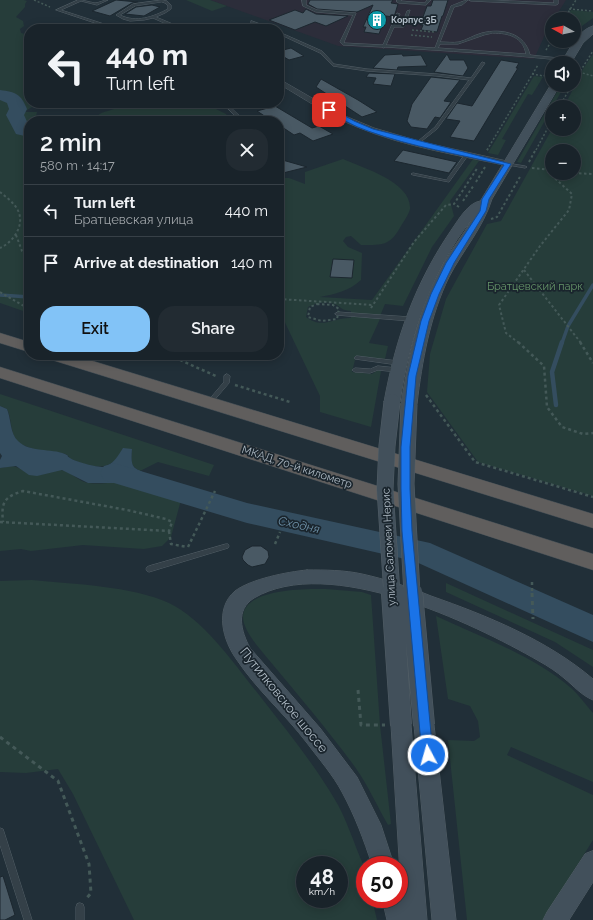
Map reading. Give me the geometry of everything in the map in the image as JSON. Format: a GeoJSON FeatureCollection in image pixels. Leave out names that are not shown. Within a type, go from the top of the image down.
{"type":"FeatureCollection","features":[{"type":"Feature","properties":{"kind":"highway"},"geometry":{"type":"LineString","coordinates":[[0,338],[24,345]]}},
{"type":"Feature","properties":{"kind":"highway"},"geometry":{"type":"LineString","coordinates":[[71,360],[593,521]]}},
{"type":"Feature","properties":{"kind":"highway","name":"МКАД, 70-й километр"},"geometry":{"type":"LineString","coordinates":[[0,372],[593,562]]}},
{"type":"Feature","properties":{"kind":"main road"},"geometry":{"type":"LineString","coordinates":[[570,56],[574,49],[593,29]]}},
{"type":"Feature","properties":{"kind":"main road","name":"улица Саломеи Нерис"},"geometry":{"type":"LineString","coordinates":[[444,920],[424,725],[407,531],[405,447],[398,366],[410,319],[431,271],[447,244],[474,209],[486,199],[551,92]]}},
{"type":"Feature","properties":{"kind":"main road","name":"улица Саломеи Нерис"},"geometry":{"type":"LineString","coordinates":[[415,920],[394,725],[385,489],[387,446],[417,352],[425,321],[435,294],[450,263],[483,211],[486,199]]}},
{"type":"Feature","properties":{"kind":"main road","name":"Путилковское шоссе"},"geometry":{"type":"LineString","coordinates":[[380,856],[373,833],[348,784],[313,735],[244,654],[234,636],[232,611],[241,597],[253,590],[286,579],[307,577],[329,577],[361,581],[398,590],[448,609],[499,631],[547,656],[572,672],[593,691]]}},
{"type":"Feature","properties":{"kind":"main road"},"geometry":{"type":"LineString","coordinates":[[555,920],[593,862]]}},
{"type":"Feature","properties":{"kind":"main road"},"geometry":{"type":"LineString","coordinates":[[396,908],[399,920]]}},
{"type":"Feature","properties":{"kind":"street"},"geometry":{"type":"LineString","coordinates":[[284,84],[352,122],[371,130],[418,143],[508,164]]}},
{"type":"Feature","properties":{"kind":"lane"},"geometry":{"type":"LineString","coordinates":[[58,10],[81,0],[97,4],[106,0]]}},
{"type":"Feature","properties":{"kind":"lane"},"geometry":{"type":"LineString","coordinates":[[304,0],[304,5],[316,11],[355,14]]}},
{"type":"Feature","properties":{"kind":"lane"},"geometry":{"type":"LineString","coordinates":[[399,0],[400,2],[412,4],[426,4],[430,1]]}},
{"type":"Feature","properties":{"kind":"lane"},"geometry":{"type":"LineString","coordinates":[[446,5],[453,6],[461,4],[466,0]]}},
{"type":"Feature","properties":{"kind":"lane"},"geometry":{"type":"LineString","coordinates":[[471,0],[556,4],[556,0]]}},
{"type":"Feature","properties":{"kind":"lane"},"geometry":{"type":"LineString","coordinates":[[153,17],[169,9],[169,4],[156,1],[140,4],[124,10],[118,15],[124,18],[137,19],[153,17],[169,24]]}},
{"type":"Feature","properties":{"kind":"lane"},"geometry":{"type":"LineString","coordinates":[[436,49],[453,6]]}},
{"type":"Feature","properties":{"kind":"lane"},"geometry":{"type":"LineString","coordinates":[[358,9],[342,42],[343,44],[543,57]]}},
{"type":"Feature","properties":{"kind":"lane"},"geometry":{"type":"LineString","coordinates":[[58,10],[102,24]]}},
{"type":"Feature","properties":{"kind":"lane"},"geometry":{"type":"LineString","coordinates":[[393,26],[403,26],[409,11]]}},
{"type":"Feature","properties":{"kind":"lane"},"geometry":{"type":"LineString","coordinates":[[384,47],[398,14]]}},
{"type":"Feature","properties":{"kind":"lane"},"geometry":{"type":"LineString","coordinates":[[252,22],[257,24]]}},
{"type":"Feature","properties":{"kind":"lane"},"geometry":{"type":"LineString","coordinates":[[350,24],[357,24]]}},
{"type":"Feature","properties":{"kind":"lane"},"geometry":{"type":"LineString","coordinates":[[439,43],[457,43],[488,32],[497,32],[513,35],[520,39],[528,51],[528,55]]}},
{"type":"Feature","properties":{"kind":"lane"},"geometry":{"type":"LineString","coordinates":[[284,35],[321,52],[333,65],[360,69],[448,75],[472,79]]}},
{"type":"Feature","properties":{"kind":"lane"},"geometry":{"type":"LineString","coordinates":[[418,143],[436,128],[483,63]]}},
{"type":"Feature","properties":{"kind":"lane"},"geometry":{"type":"LineString","coordinates":[[229,108],[238,116]]}},
{"type":"Feature","properties":{"kind":"lane"},"geometry":{"type":"LineString","coordinates":[[413,174],[447,181],[467,154]]}},
{"type":"Feature","properties":{"kind":"lane"},"geometry":{"type":"LineString","coordinates":[[508,164],[526,167]]}},
{"type":"Feature","properties":{"kind":"lane"},"geometry":{"type":"LineString","coordinates":[[338,314],[410,319]]}},
{"type":"Feature","properties":{"kind":"lane"},"geometry":{"type":"LineString","coordinates":[[357,358],[398,366]]}},
{"type":"Feature","properties":{"kind":"lane"},"geometry":{"type":"LineString","coordinates":[[354,370],[370,371],[378,368],[398,366]]}},
{"type":"Feature","properties":{"kind":"lane"},"geometry":{"type":"LineString","coordinates":[[209,403],[227,382],[227,376]]}},
{"type":"Feature","properties":{"kind":"lane"},"geometry":{"type":"LineString","coordinates":[[149,569],[226,546]]}},
{"type":"Feature","properties":{"kind":"lane"},"geometry":{"type":"LineString","coordinates":[[0,832],[28,920]]}},
{"type":"Feature","properties":{"kind":"lane"},"geometry":{"type":"LineString","coordinates":[[80,907],[80,920]]}},
{"type":"Feature","properties":{"kind":"path"},"geometry":{"type":"LineString","coordinates":[[34,0],[58,10]]}},
{"type":"Feature","properties":{"kind":"path"},"geometry":{"type":"LineString","coordinates":[[567,12],[576,0]]}},
{"type":"Feature","properties":{"kind":"path"},"geometry":{"type":"LineString","coordinates":[[569,9],[593,11]]}},
{"type":"Feature","properties":{"kind":"path"},"geometry":{"type":"LineString","coordinates":[[403,26],[412,30],[443,33]]}},
{"type":"Feature","properties":{"kind":"path"},"geometry":{"type":"LineString","coordinates":[[412,30],[411,35],[441,38]]}},
{"type":"Feature","properties":{"kind":"path"},"geometry":{"type":"LineString","coordinates":[[454,204],[484,158],[548,48]]}},
{"type":"Feature","properties":{"kind":"path"},"geometry":{"type":"LineString","coordinates":[[581,69],[593,51]]}},
{"type":"Feature","properties":{"kind":"path"},"geometry":{"type":"LineString","coordinates":[[581,73],[593,76]]}},
{"type":"Feature","properties":{"kind":"path"},"geometry":{"type":"LineString","coordinates":[[532,74],[544,76],[545,74]]}},
{"type":"Feature","properties":{"kind":"path"},"geometry":{"type":"LineString","coordinates":[[498,217],[545,133]]}},
{"type":"Feature","properties":{"kind":"path"},"geometry":{"type":"LineString","coordinates":[[476,182],[486,167]]}},
{"type":"Feature","properties":{"kind":"path"},"geometry":{"type":"LineString","coordinates":[[526,167],[545,170]]}},
{"type":"Feature","properties":{"kind":"path"},"geometry":{"type":"LineString","coordinates":[[581,173],[593,174]]}},
{"type":"Feature","properties":{"kind":"path"},"geometry":{"type":"LineString","coordinates":[[557,180],[572,194],[569,210],[540,246],[499,306],[506,334],[524,347],[544,366],[547,407],[562,427],[583,434],[593,433]]}},
{"type":"Feature","properties":{"kind":"path"},"geometry":{"type":"LineString","coordinates":[[461,204],[474,185]]}},
{"type":"Feature","properties":{"kind":"path"},"geometry":{"type":"LineString","coordinates":[[0,192],[15,206],[20,215],[16,235],[5,247],[0,248]]}},
{"type":"Feature","properties":{"kind":"path"},"geometry":{"type":"LineString","coordinates":[[366,316],[414,242],[440,210],[446,205],[454,204],[459,207]]}},
{"type":"Feature","properties":{"kind":"path"},"geometry":{"type":"LineString","coordinates":[[16,235],[22,251],[24,252]]}},
{"type":"Feature","properties":{"kind":"path"},"geometry":{"type":"LineString","coordinates":[[524,270],[577,337],[593,363]]}},
{"type":"Feature","properties":{"kind":"path"},"geometry":{"type":"LineString","coordinates":[[0,292],[4,293],[16,303],[24,305]]}},
{"type":"Feature","properties":{"kind":"path"},"geometry":{"type":"LineString","coordinates":[[284,299],[373,305]]}},
{"type":"Feature","properties":{"kind":"path"},"geometry":{"type":"LineString","coordinates":[[317,304],[333,305],[339,309],[338,314],[337,319],[330,322],[313,320],[308,317],[310,307],[317,304]]}},
{"type":"Feature","properties":{"kind":"path"},"geometry":{"type":"LineString","coordinates":[[423,392],[475,462],[593,497]]}},
{"type":"Feature","properties":{"kind":"path"},"geometry":{"type":"LineString","coordinates":[[169,531],[1,522],[1,508],[5,500],[12,494],[23,491],[127,510],[166,519],[172,522],[169,531],[171,544],[188,547]]}},
{"type":"Feature","properties":{"kind":"path"},"geometry":{"type":"LineString","coordinates":[[189,557],[188,547],[215,491]]}},
{"type":"Feature","properties":{"kind":"path"},"geometry":{"type":"LineString","coordinates":[[275,544],[280,532]]}},
{"type":"Feature","properties":{"kind":"path"},"geometry":{"type":"LineString","coordinates":[[532,582],[533,619]]}},
{"type":"Feature","properties":{"kind":"path"},"geometry":{"type":"LineString","coordinates":[[358,690],[361,725],[394,725]]}},
{"type":"Feature","properties":{"kind":"path"},"geometry":{"type":"LineString","coordinates":[[0,737],[58,781],[89,864],[91,893],[80,907]]}},
{"type":"Feature","properties":{"kind":"shaded area"},"geometry":{"type":"Polygon","coordinates":[[[210,0],[566,0],[558,12],[545,12],[545,35],[534,59],[338,46],[284,27],[284,24],[277,24],[210,0]]]}},
{"type":"Feature","properties":{"kind":"shaded area"},"geometry":{"type":"Polygon","coordinates":[[[0,406],[7,409],[15,438],[23,445],[34,449],[59,452],[68,455],[68,457],[76,461],[103,467],[112,462],[123,448],[132,449],[133,465],[135,468],[151,478],[146,488],[121,483],[88,483],[62,470],[37,476],[29,475],[16,466],[0,468],[0,460],[2,456],[0,453],[0,406]]]}},
{"type":"Feature","properties":{"kind":"green space"},"geometry":{"type":"Polygon","coordinates":[[[0,0],[24,0],[27,1],[25,7],[16,17],[23,21],[24,26],[20,29],[21,33],[24,34],[24,108],[30,108],[24,112],[37,112],[36,116],[24,116],[24,311],[0,303],[0,0]]]}},
{"type":"Feature","properties":{"kind":"green space"},"geometry":{"type":"Polygon","coordinates":[[[186,0],[210,0],[227,6],[212,11],[186,0]]]}},
{"type":"Feature","properties":{"kind":"green space"},"geometry":{"type":"Polygon","coordinates":[[[571,10],[593,12],[593,18],[582,26],[581,12],[570,12],[571,10]]]}},
{"type":"Feature","properties":{"kind":"green space","name":"Братцевский парк"},"geometry":{"type":"Polygon","coordinates":[[[593,54],[593,496],[478,462],[427,392],[430,354],[446,299],[487,224],[501,221],[548,136],[581,136],[581,100],[568,100],[572,92],[581,92],[581,73],[593,54]]]}},
{"type":"Feature","properties":{"kind":"green space"},"geometry":{"type":"Polygon","coordinates":[[[534,76],[543,77],[532,95],[528,94],[502,139],[506,140],[498,155],[488,153],[534,76]]]}},
{"type":"Feature","properties":{"kind":"green space"},"geometry":{"type":"Polygon","coordinates":[[[557,92],[561,92],[557,100],[552,100],[557,92]]]}},
{"type":"Feature","properties":{"kind":"green space"},"geometry":{"type":"Polygon","coordinates":[[[214,108],[227,116],[98,116],[113,109],[214,108]]]}},
{"type":"Feature","properties":{"kind":"green space"},"geometry":{"type":"Polygon","coordinates":[[[545,113],[545,120],[521,163],[517,162],[545,113]]]}},
{"type":"Feature","properties":{"kind":"green space"},"geometry":{"type":"Polygon","coordinates":[[[343,159],[385,177],[403,191],[409,199],[409,213],[397,233],[389,241],[375,245],[361,245],[351,236],[346,237],[343,241],[348,247],[362,253],[361,280],[347,289],[320,297],[372,300],[473,159],[479,161],[450,201],[454,216],[432,247],[403,306],[385,304],[380,316],[351,314],[351,311],[328,303],[314,304],[308,307],[306,317],[312,321],[323,323],[351,318],[351,316],[380,319],[369,343],[388,346],[385,359],[356,356],[352,372],[372,374],[378,370],[381,371],[371,427],[320,412],[320,396],[284,320],[284,178],[289,178],[305,184],[305,172],[343,159]]]}},
{"type":"Feature","properties":{"kind":"green space"},"geometry":{"type":"Polygon","coordinates":[[[0,394],[214,465],[209,476],[158,462],[140,471],[132,465],[132,449],[110,464],[92,466],[71,459],[64,453],[43,451],[29,447],[20,443],[15,438],[7,409],[0,406],[0,394]]]}},
{"type":"Feature","properties":{"kind":"green space"},"geometry":{"type":"Polygon","coordinates":[[[12,466],[34,475],[61,470],[89,483],[126,483],[181,500],[171,537],[162,546],[144,549],[83,545],[31,551],[21,549],[0,551],[0,468],[12,466]]]}},
{"type":"Feature","properties":{"kind":"green space"},"geometry":{"type":"Polygon","coordinates":[[[32,580],[84,585],[120,589],[154,597],[169,603],[182,611],[208,633],[243,674],[318,772],[338,805],[360,856],[356,856],[356,908],[374,908],[377,920],[134,920],[73,794],[58,769],[26,773],[0,772],[0,581],[32,580]]]}},
{"type":"Feature","properties":{"kind":"green space"},"geometry":{"type":"Polygon","coordinates":[[[446,583],[593,650],[593,667],[555,642],[446,592],[446,583]]]}},
{"type":"Feature","properties":{"kind":"green space"},"geometry":{"type":"Polygon","coordinates":[[[326,589],[362,592],[371,595],[380,725],[391,824],[388,825],[360,774],[324,726],[257,646],[249,634],[244,622],[243,617],[246,607],[254,600],[264,595],[291,590],[326,589]]]}},
{"type":"Feature","properties":{"kind":"green space"},"geometry":{"type":"Polygon","coordinates":[[[436,616],[523,656],[540,666],[571,688],[593,713],[593,782],[511,747],[507,755],[593,795],[593,840],[543,920],[467,920],[448,740],[474,741],[480,737],[478,721],[470,706],[448,699],[436,616]]]}},
{"type":"Feature","properties":{"kind":"building"},"geometry":{"type":"Polygon","coordinates":[[[116,0],[138,2],[132,3],[110,16],[92,11],[116,0]]]}},
{"type":"Feature","properties":{"kind":"building"},"geometry":{"type":"Polygon","coordinates":[[[310,0],[393,0],[391,3],[398,4],[394,17],[386,16],[379,34],[364,32],[366,27],[363,27],[373,5],[357,12],[317,9],[308,4],[310,0]]]}},
{"type":"Feature","properties":{"kind":"building"},"geometry":{"type":"Polygon","coordinates":[[[433,0],[448,0],[437,32],[421,30],[423,25],[420,25],[427,6],[431,6],[433,0]]]}},
{"type":"Feature","properties":{"kind":"building"},"geometry":{"type":"Polygon","coordinates":[[[152,5],[160,7],[144,16],[125,14],[136,7],[152,5]]]}},
{"type":"Feature","properties":{"kind":"building"},"geometry":{"type":"Polygon","coordinates":[[[306,9],[316,14],[348,16],[326,26],[315,22],[295,30],[284,26],[284,24],[269,20],[295,10],[303,13],[306,9]]]}},
{"type":"Feature","properties":{"kind":"building"},"geometry":{"type":"Polygon","coordinates":[[[291,48],[304,56],[289,60],[284,57],[284,50],[291,48]]]}},
{"type":"Feature","properties":{"kind":"building"},"geometry":{"type":"Polygon","coordinates":[[[402,54],[403,56],[421,55],[427,66],[398,67],[397,70],[373,68],[385,55],[402,54]]]}},
{"type":"Feature","properties":{"kind":"building"},"geometry":{"type":"Polygon","coordinates":[[[447,54],[450,60],[464,60],[468,68],[463,76],[434,72],[447,54]]]}},
{"type":"Feature","properties":{"kind":"building"},"geometry":{"type":"Polygon","coordinates":[[[501,60],[519,63],[516,68],[518,68],[474,141],[450,137],[460,121],[446,119],[457,103],[472,106],[501,60]]]}},
{"type":"Feature","properties":{"kind":"building"},"geometry":{"type":"Polygon","coordinates":[[[369,73],[395,74],[391,86],[373,84],[376,78],[366,77],[369,73]]]}},
{"type":"Feature","properties":{"kind":"building"},"geometry":{"type":"Polygon","coordinates":[[[431,77],[460,80],[444,101],[451,102],[440,118],[435,117],[427,129],[411,127],[407,121],[412,104],[431,77]]]}},
{"type":"Feature","properties":{"kind":"building"},"geometry":{"type":"Polygon","coordinates":[[[321,79],[377,112],[362,117],[316,87],[321,79]]]}},
{"type":"Feature","properties":{"kind":"building"},"geometry":{"type":"Polygon","coordinates":[[[268,108],[278,108],[312,128],[319,126],[333,134],[313,141],[300,133],[294,135],[284,128],[284,116],[264,116],[257,111],[268,108]]]}},
{"type":"Feature","properties":{"kind":"building"},"geometry":{"type":"Polygon","coordinates":[[[403,150],[457,162],[449,173],[394,161],[403,150]]]}},
{"type":"Feature","properties":{"kind":"building"},"geometry":{"type":"Polygon","coordinates":[[[284,160],[307,167],[284,173],[284,160]]]}},
{"type":"Feature","properties":{"kind":"building"},"geometry":{"type":"Polygon","coordinates":[[[333,259],[354,260],[352,278],[330,277],[333,259]]]}},
{"type":"Feature","properties":{"kind":"building"},"geometry":{"type":"Polygon","coordinates":[[[252,546],[261,546],[268,551],[269,557],[265,564],[252,567],[243,560],[242,557],[245,550],[252,546]]]}},
{"type":"Feature","properties":{"kind":"building"},"geometry":{"type":"Polygon","coordinates":[[[3,876],[15,915],[5,920],[0,920],[0,877],[3,876]]]}},
{"type":"Feature","properties":{"kind":"waterway"},"geometry":{"type":"LineString","coordinates":[[0,95],[8,96],[15,100],[18,109],[15,115],[22,130],[24,131]]}},
{"type":"Feature","properties":{"kind":"waterway"},"geometry":{"type":"LineString","coordinates":[[562,343],[568,326],[593,285]]}},
{"type":"Feature","properties":{"kind":"waterway"},"geometry":{"type":"LineString","coordinates":[[0,295],[24,297]]}},
{"type":"Feature","properties":{"kind":"waterway"},"geometry":{"type":"LineString","coordinates":[[556,405],[552,372],[562,342]]}},
{"type":"Feature","properties":{"kind":"waterway","name":"Сходня"},"geometry":{"type":"LineString","coordinates":[[114,473],[247,513],[420,551],[593,629]]}},
{"type":"Feature","properties":{"kind":"place","name":"Корпус 3Б"},"geometry":{"type":"Point","coordinates":[377,20]}},
{"type":"Feature","properties":{"kind":"route"},"geometry":{"type":"LineString","coordinates":[[329,110],[371,130],[418,143],[508,164],[486,199],[483,211],[475,225],[450,263],[435,294],[425,321],[412,376],[405,447],[405,489],[407,531],[428,755]]}}]}
